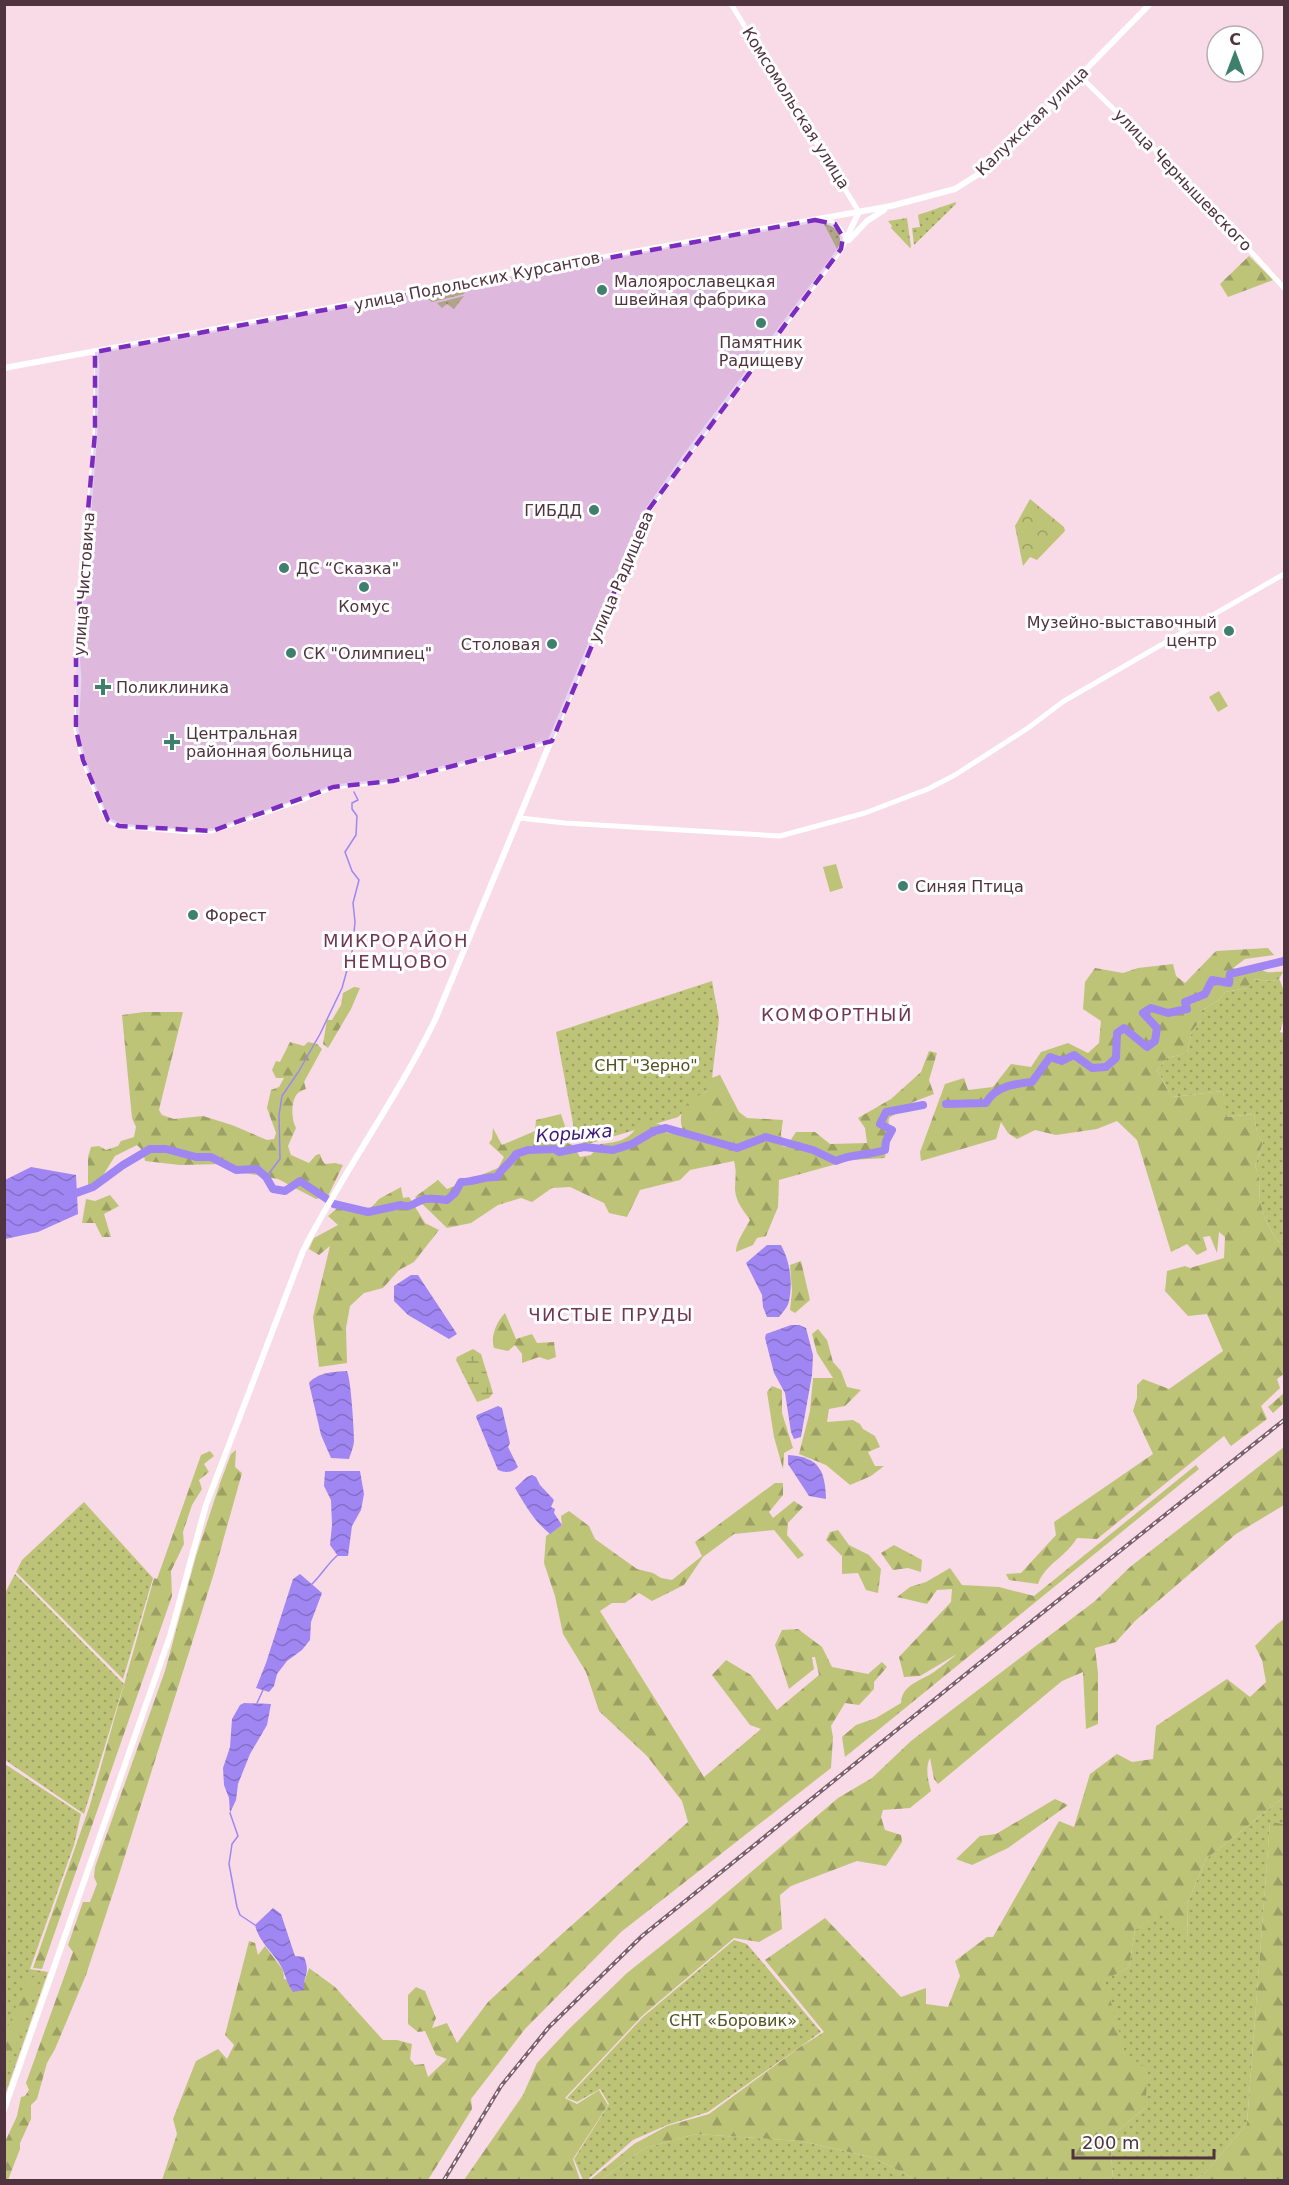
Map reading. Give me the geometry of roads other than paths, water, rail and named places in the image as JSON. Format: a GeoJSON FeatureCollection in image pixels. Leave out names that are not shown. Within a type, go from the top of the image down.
{"type":"FeatureCollection","features":[{"type":"Feature","properties":{"kind":"main road","name":"Калужская улица"},"geometry":{"type":"LineString","coordinates":[[859,212],[955,189],[985,170],[1150,4]]}},
{"type":"Feature","properties":{"kind":"main road"},"geometry":{"type":"LineString","coordinates":[[841,249],[867,221],[891,206]]}},
{"type":"Feature","properties":{"kind":"main road","name":"улица Подольских Курсантов"},"geometry":{"type":"LineString","coordinates":[[4,368],[859,212]]}},
{"type":"Feature","properties":{"kind":"main road","name":"улица Радищева"},"geometry":{"type":"LineString","coordinates":[[4,2110],[170,1636],[206,1505],[303,1251],[423,1046],[649,509],[841,249],[859,212]]}},
{"type":"Feature","properties":{"kind":"main road"},"geometry":{"type":"LineString","coordinates":[[814,220],[829,221],[840,229],[844,239],[841,249]]}},
{"type":"Feature","properties":{"kind":"street","name":"Комсомольская улица"},"geometry":{"type":"LineString","coordinates":[[731,4],[859,212]]}},
{"type":"Feature","properties":{"kind":"street","name":"улица Чернышевского"},"geometry":{"type":"LineString","coordinates":[[1082,73],[1085,81],[1183,177],[1284,288]]}},
{"type":"Feature","properties":{"kind":"street","name":"улица Чистовича"},"geometry":{"type":"LineString","coordinates":[[95,352],[97,374],[95,433],[76,642],[79,679],[76,730],[83,760],[108,820],[119,826],[190,832],[212,831],[333,787],[393,781],[552,741]]}},
{"type":"Feature","properties":{"kind":"street"},"geometry":{"type":"LineString","coordinates":[[520,818],[565,823],[780,836],[865,813],[928,789],[955,775],[1034,724],[1064,701],[1284,574]]}},
{"type":"Feature","properties":{"kind":"water"},"geometry":{"type":"Polygon","coordinates":[[[31,1167],[76,1175],[78,1214],[38,1232],[5,1239],[5,1180],[31,1167]]]}},
{"type":"Feature","properties":{"kind":"water"},"geometry":{"type":"Polygon","coordinates":[[[767,1245],[781,1245],[790,1272],[789,1301],[779,1317],[767,1317],[762,1295],[746,1263],[767,1245]]]}},
{"type":"Feature","properties":{"kind":"water"},"geometry":{"type":"Polygon","coordinates":[[[411,1275],[418,1275],[457,1334],[449,1339],[408,1315],[394,1301],[394,1286],[411,1275]]]}},
{"type":"Feature","properties":{"kind":"water"},"geometry":{"type":"Polygon","coordinates":[[[791,1325],[806,1328],[813,1355],[812,1375],[801,1437],[794,1439],[785,1393],[774,1373],[765,1338],[766,1334],[791,1325]]]}},
{"type":"Feature","properties":{"kind":"water"},"geometry":{"type":"Polygon","coordinates":[[[347,1371],[354,1445],[349,1459],[331,1458],[321,1435],[309,1383],[322,1375],[347,1371]]]}},
{"type":"Feature","properties":{"kind":"water"},"geometry":{"type":"Polygon","coordinates":[[[498,1406],[502,1408],[510,1443],[508,1447],[518,1467],[508,1472],[498,1470],[476,1417],[498,1406]]]}},
{"type":"Feature","properties":{"kind":"water"},"geometry":{"type":"Polygon","coordinates":[[[788,1455],[807,1459],[818,1467],[824,1480],[826,1499],[809,1496],[788,1464],[788,1455]]]}},
{"type":"Feature","properties":{"kind":"water"},"geometry":{"type":"Polygon","coordinates":[[[325,1471],[360,1471],[364,1494],[361,1510],[352,1526],[348,1556],[338,1556],[330,1545],[331,1500],[324,1486],[325,1471]]]}},
{"type":"Feature","properties":{"kind":"water"},"geometry":{"type":"Polygon","coordinates":[[[532,1475],[554,1500],[551,1507],[555,1509],[554,1513],[562,1525],[550,1534],[526,1507],[515,1488],[532,1475]]]}},
{"type":"Feature","properties":{"kind":"water"},"geometry":{"type":"Polygon","coordinates":[[[300,1574],[322,1593],[311,1622],[310,1640],[302,1650],[287,1661],[277,1674],[274,1686],[269,1692],[256,1688],[293,1579],[300,1574]]]}},
{"type":"Feature","properties":{"kind":"water"},"geometry":{"type":"Polygon","coordinates":[[[244,1703],[271,1704],[267,1725],[250,1754],[230,1813],[223,1768],[230,1747],[232,1719],[240,1705],[244,1703]]]}},
{"type":"Feature","properties":{"kind":"water"},"geometry":{"type":"Polygon","coordinates":[[[273,1908],[281,1914],[295,1956],[304,1957],[307,1971],[304,1990],[293,1992],[280,1964],[257,1932],[255,1925],[273,1908]]]}},
{"type":"Feature","properties":{"kind":"waterway"},"geometry":{"type":"LineString","coordinates":[[266,1177],[280,1159],[279,1115],[282,1096],[320,1034],[342,988],[352,952],[355,922],[353,903],[359,880],[352,871],[345,852],[356,835],[357,816],[352,809],[352,803],[358,800],[354,792]]}},
{"type":"Feature","properties":{"kind":"waterway","name":"Корыжа"},"geometry":{"type":"LineString","coordinates":[[946,1104],[986,1103],[1000,1089],[1032,1082],[1050,1057],[1062,1061],[1074,1055],[1092,1068],[1106,1067],[1116,1058],[1117,1033],[1124,1028],[1147,1047],[1155,1041],[1157,1028],[1143,1013],[1151,1008],[1168,1013],[1187,1009],[1185,1002],[1205,994],[1212,980],[1229,983],[1230,974],[1284,961]]}},
{"type":"Feature","properties":{"kind":"waterway","name":"Корыжа"},"geometry":{"type":"LineString","coordinates":[[334,1204],[368,1212],[401,1205],[408,1206],[425,1199],[447,1200],[455,1193],[461,1182],[497,1177],[516,1154],[528,1150],[555,1149],[559,1152],[584,1147],[613,1150],[632,1144],[654,1131],[666,1128],[737,1148],[766,1137],[813,1150],[836,1161],[885,1150],[886,1141],[892,1130],[880,1124],[886,1112],[923,1105]]}},
{"type":"Feature","properties":{"kind":"waterway","name":"Корыжа"},"geometry":{"type":"LineString","coordinates":[[68,1196],[93,1187],[150,1149],[166,1149],[196,1157],[211,1157],[236,1170],[257,1169],[266,1177],[273,1189],[285,1191],[300,1181],[327,1199]]}},
{"type":"Feature","properties":{"kind":"waterway"},"geometry":{"type":"LineString","coordinates":[[312,1584],[339,1554]]}},
{"type":"Feature","properties":{"kind":"waterway"},"geometry":{"type":"LineString","coordinates":[[257,1703],[263,1690]]}},
{"type":"Feature","properties":{"kind":"waterway"},"geometry":{"type":"LineString","coordinates":[[230,1813],[238,1836],[232,1844],[229,1864],[237,1907],[240,1915],[255,1925]]}},
{"type":"Feature","properties":{"kind":"railway"},"geometry":{"type":"LineString","coordinates":[[444,2180],[501,2086],[549,2027],[642,1936],[1284,1420]]}},
{"type":"Feature","properties":{"kind":"place","name":"Малоярославецкая швейная фабрика"},"geometry":{"type":"Point","coordinates":[602,290]}},
{"type":"Feature","properties":{"kind":"place","name":"Памятник Радищеву"},"geometry":{"type":"Point","coordinates":[761,323]}},
{"type":"Feature","properties":{"kind":"place","name":"ГИБДД"},"geometry":{"type":"Point","coordinates":[594,510]}},
{"type":"Feature","properties":{"kind":"place","name":"ДС “Сказка\""},"geometry":{"type":"Point","coordinates":[284,568]}},
{"type":"Feature","properties":{"kind":"place","name":"Комус"},"geometry":{"type":"Point","coordinates":[364,587]}},
{"type":"Feature","properties":{"kind":"place","name":"Музейно-выставочный центр"},"geometry":{"type":"Point","coordinates":[1229,631]}},
{"type":"Feature","properties":{"kind":"place","name":"Столовая"},"geometry":{"type":"Point","coordinates":[552,644]}},
{"type":"Feature","properties":{"kind":"place","name":"СК \"Олимпиец\""},"geometry":{"type":"Point","coordinates":[291,653]}},
{"type":"Feature","properties":{"kind":"place","name":"Поликлиника"},"geometry":{"type":"Point","coordinates":[103,687]}},
{"type":"Feature","properties":{"kind":"place","name":"Центральная районная больница"},"geometry":{"type":"Point","coordinates":[172,742]}},
{"type":"Feature","properties":{"kind":"place","name":"Синяя Птица"},"geometry":{"type":"Point","coordinates":[903,886]}},
{"type":"Feature","properties":{"kind":"place","name":"Форест"},"geometry":{"type":"Point","coordinates":[193,915]}},
{"type":"Feature","properties":{"kind":"district","name":"МИКРОРАЙОН НЕМЦОВО"},"geometry":{"type":"Point","coordinates":[396,950]}},
{"type":"Feature","properties":{"kind":"district","name":"КОМФОРТНЫЙ"},"geometry":{"type":"Point","coordinates":[837,1014]}},
{"type":"Feature","properties":{"kind":"district","name":"ЧИСТЫЕ ПРУДЫ"},"geometry":{"type":"Point","coordinates":[611,1314]}},
{"type":"Feature","properties":{"kind":"park label","name":"СНТ \"Зерно\""},"geometry":{"type":"Point","coordinates":[646,1065]}},
{"type":"Feature","properties":{"kind":"park label","name":"СНТ «Боровик»"},"geometry":{"type":"Point","coordinates":[733,2020]}}]}
